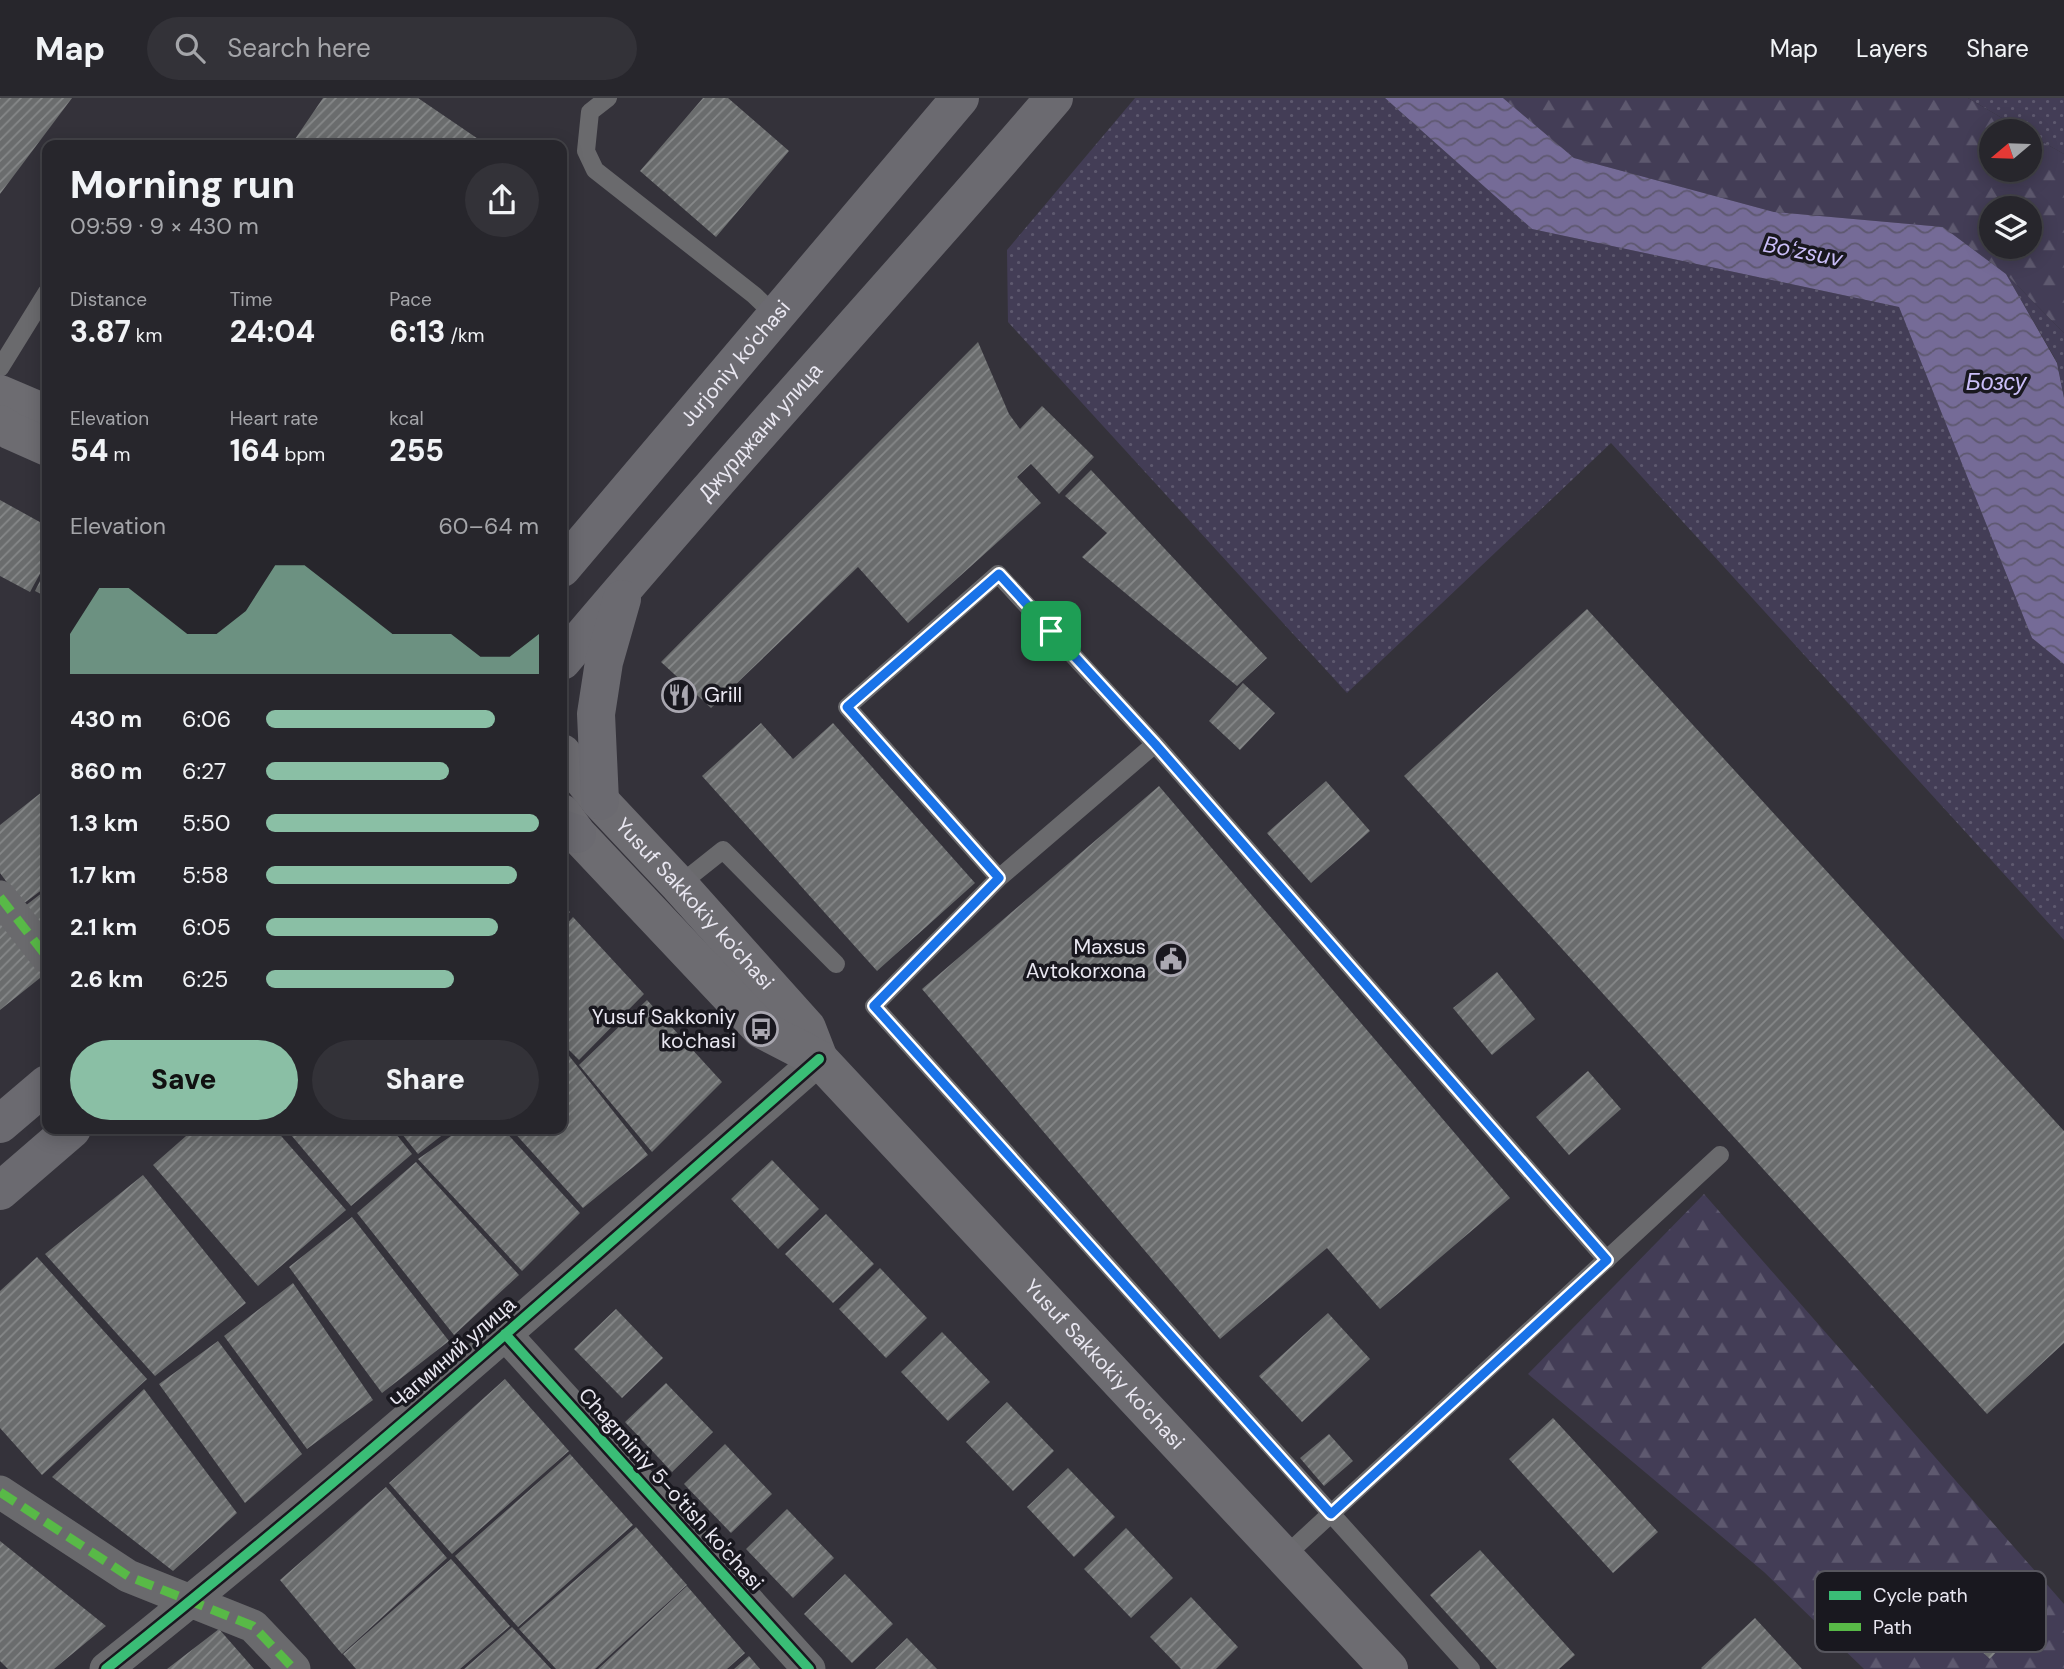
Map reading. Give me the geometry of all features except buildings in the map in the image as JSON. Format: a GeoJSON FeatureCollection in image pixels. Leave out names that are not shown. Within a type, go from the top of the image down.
{"type":"FeatureCollection","features":[{"type":"Feature","properties":{"kind":"main road","name":"Jurjoniy ko'chasi"},"geometry":{"type":"LineString","coordinates":[[567,562],[960,98]]}},
{"type":"Feature","properties":{"kind":"main road","name":"Джурджани улица"},"geometry":{"type":"LineString","coordinates":[[567,655],[627,583],[1054,98]]}},
{"type":"Feature","properties":{"kind":"main road"},"geometry":{"type":"LineString","coordinates":[[0,394],[42,412]]}},
{"type":"Feature","properties":{"kind":"main road"},"geometry":{"type":"LineString","coordinates":[[0,424],[42,445]]}},
{"type":"Feature","properties":{"kind":"main road"},"geometry":{"type":"LineString","coordinates":[[567,537],[608,512]]}},
{"type":"Feature","properties":{"kind":"main road"},"geometry":{"type":"LineString","coordinates":[[600,801],[596,714],[604,663],[627,583]]}},
{"type":"Feature","properties":{"kind":"main road","name":"Yusuf Sakkokiy ko'chasi"},"geometry":{"type":"LineString","coordinates":[[567,760],[600,801],[680,885],[807,1028],[819,1059]]}},
{"type":"Feature","properties":{"kind":"main road","name":"Yusuf Sakkokiy ko'chasi"},"geometry":{"type":"LineString","coordinates":[[567,825],[761,1029],[819,1059],[1389,1669]]}},
{"type":"Feature","properties":{"kind":"main road"},"geometry":{"type":"LineString","coordinates":[[0,1124],[42,1088]]}},
{"type":"Feature","properties":{"kind":"main road"},"geometry":{"type":"LineString","coordinates":[[0,1191],[66,1134]]}},
{"type":"Feature","properties":{"kind":"street"},"geometry":{"type":"LineString","coordinates":[[0,897],[42,951]]}},
{"type":"Feature","properties":{"kind":"street","name":"Чагминий улица"},"geometry":{"type":"LineString","coordinates":[[106,1669],[191,1601],[505,1334],[819,1059]]}},
{"type":"Feature","properties":{"kind":"street","name":"Chagminiy 5-o'tish ko'chasi"},"geometry":{"type":"LineString","coordinates":[[505,1334],[809,1669]]}},
{"type":"Feature","properties":{"kind":"street"},"geometry":{"type":"LineString","coordinates":[[0,1492],[128,1576],[253,1626],[294,1669]]}},
{"type":"Feature","properties":{"kind":"lane"},"geometry":{"type":"LineString","coordinates":[[608,98],[590,112],[586,151],[595,170],[754,295],[775,315]]}},
{"type":"Feature","properties":{"kind":"lane"},"geometry":{"type":"LineString","coordinates":[[0,368],[42,300]]}},
{"type":"Feature","properties":{"kind":"lane"},"geometry":{"type":"LineString","coordinates":[[999,878],[847,707],[999,574],[1155,744],[1607,1260]]}},
{"type":"Feature","properties":{"kind":"lane"},"geometry":{"type":"LineString","coordinates":[[1155,744],[999,878],[874,1006],[1471,1669]]}},
{"type":"Feature","properties":{"kind":"lane"},"geometry":{"type":"LineString","coordinates":[[680,885],[723,850],[836,964]]}},
{"type":"Feature","properties":{"kind":"lane"},"geometry":{"type":"LineString","coordinates":[[1285,1556],[1720,1155]]}},
{"type":"Feature","properties":{"kind":"green space"},"geometry":{"type":"Polygon","coordinates":[[[1135,98],[1385,98],[1532,229],[1899,307],[2032,638],[2064,664],[2064,940],[1611,443],[1347,693],[1008,322],[1007,250],[1135,98]]]}},
{"type":"Feature","properties":{"kind":"green space"},"geometry":{"type":"Polygon","coordinates":[[[1503,98],[1968,98],[2004,119],[1979,119],[1979,182],[2042,182],[2042,142],[2064,154],[2064,333],[2006,274],[1986,259],[2042,259],[2042,196],[1979,196],[1979,254],[1943,227],[1774,212],[1574,158],[1503,98]]]}},
{"type":"Feature","properties":{"kind":"green space"},"geometry":{"type":"Polygon","coordinates":[[[1968,98],[2064,98],[2064,154],[2042,142],[2042,119],[2004,119],[1968,98]]]}},
{"type":"Feature","properties":{"kind":"green space"},"geometry":{"type":"Polygon","coordinates":[[[2006,274],[2064,333],[2064,398],[2057,362],[2006,274]]]}},
{"type":"Feature","properties":{"kind":"green space"},"geometry":{"type":"Polygon","coordinates":[[[1704,1194],[2035,1571],[1815,1571],[1815,1621],[1764,1572],[1528,1374],[1704,1194]]]}},
{"type":"Feature","properties":{"kind":"green space"},"geometry":{"type":"Polygon","coordinates":[[[2046,1584],[2064,1604],[2064,1669],[1864,1669],[1846,1652],[2046,1652],[2046,1584]]]}},
{"type":"Feature","properties":{"kind":"water","name":"Бозсу"},"geometry":{"type":"Polygon","coordinates":[[[1385,98],[1503,98],[1574,158],[1774,212],[1943,227],[1979,254],[1979,259],[1986,259],[2006,274],[2057,363],[2064,398],[2064,664],[2032,638],[1899,307],[1532,229],[1385,98]]]}},
{"type":"Feature","properties":{"kind":"marked path"},"geometry":{"type":"LineString","coordinates":[[0,897],[42,951]]}},
{"type":"Feature","properties":{"kind":"marked path"},"geometry":{"type":"LineString","coordinates":[[0,1492],[128,1576],[253,1626],[294,1669]]}},
{"type":"Feature","properties":{"kind":"cycle path"},"geometry":{"type":"LineString","coordinates":[[106,1669],[377,1445],[819,1059]]}},
{"type":"Feature","properties":{"kind":"cycle path"},"geometry":{"type":"LineString","coordinates":[[505,1334],[809,1669]]}},
{"type":"Feature","properties":{"kind":"place","name":"Grill"},"geometry":{"type":"Point","coordinates":[679,695]}},
{"type":"Feature","properties":{"kind":"place","name":"Maxsus Avtokorxona"},"geometry":{"type":"Point","coordinates":[1171,959]}},
{"type":"Feature","properties":{"kind":"place","name":"Yusuf Sakkoniy ko'chasi"},"geometry":{"type":"Point","coordinates":[761,1029]}},
{"type":"Feature","properties":{"kind":"route"},"geometry":{"type":"LineString","coordinates":[[999,574],[1051,631],[1155,744],[1607,1260],[1331,1514],[874,1006],[999,878],[847,707],[999,574]]}},
{"type":"Feature","properties":{"kind":"water label","name":"Boʻzsuv"},"geometry":{"type":"Point","coordinates":[1803,251]}}]}
